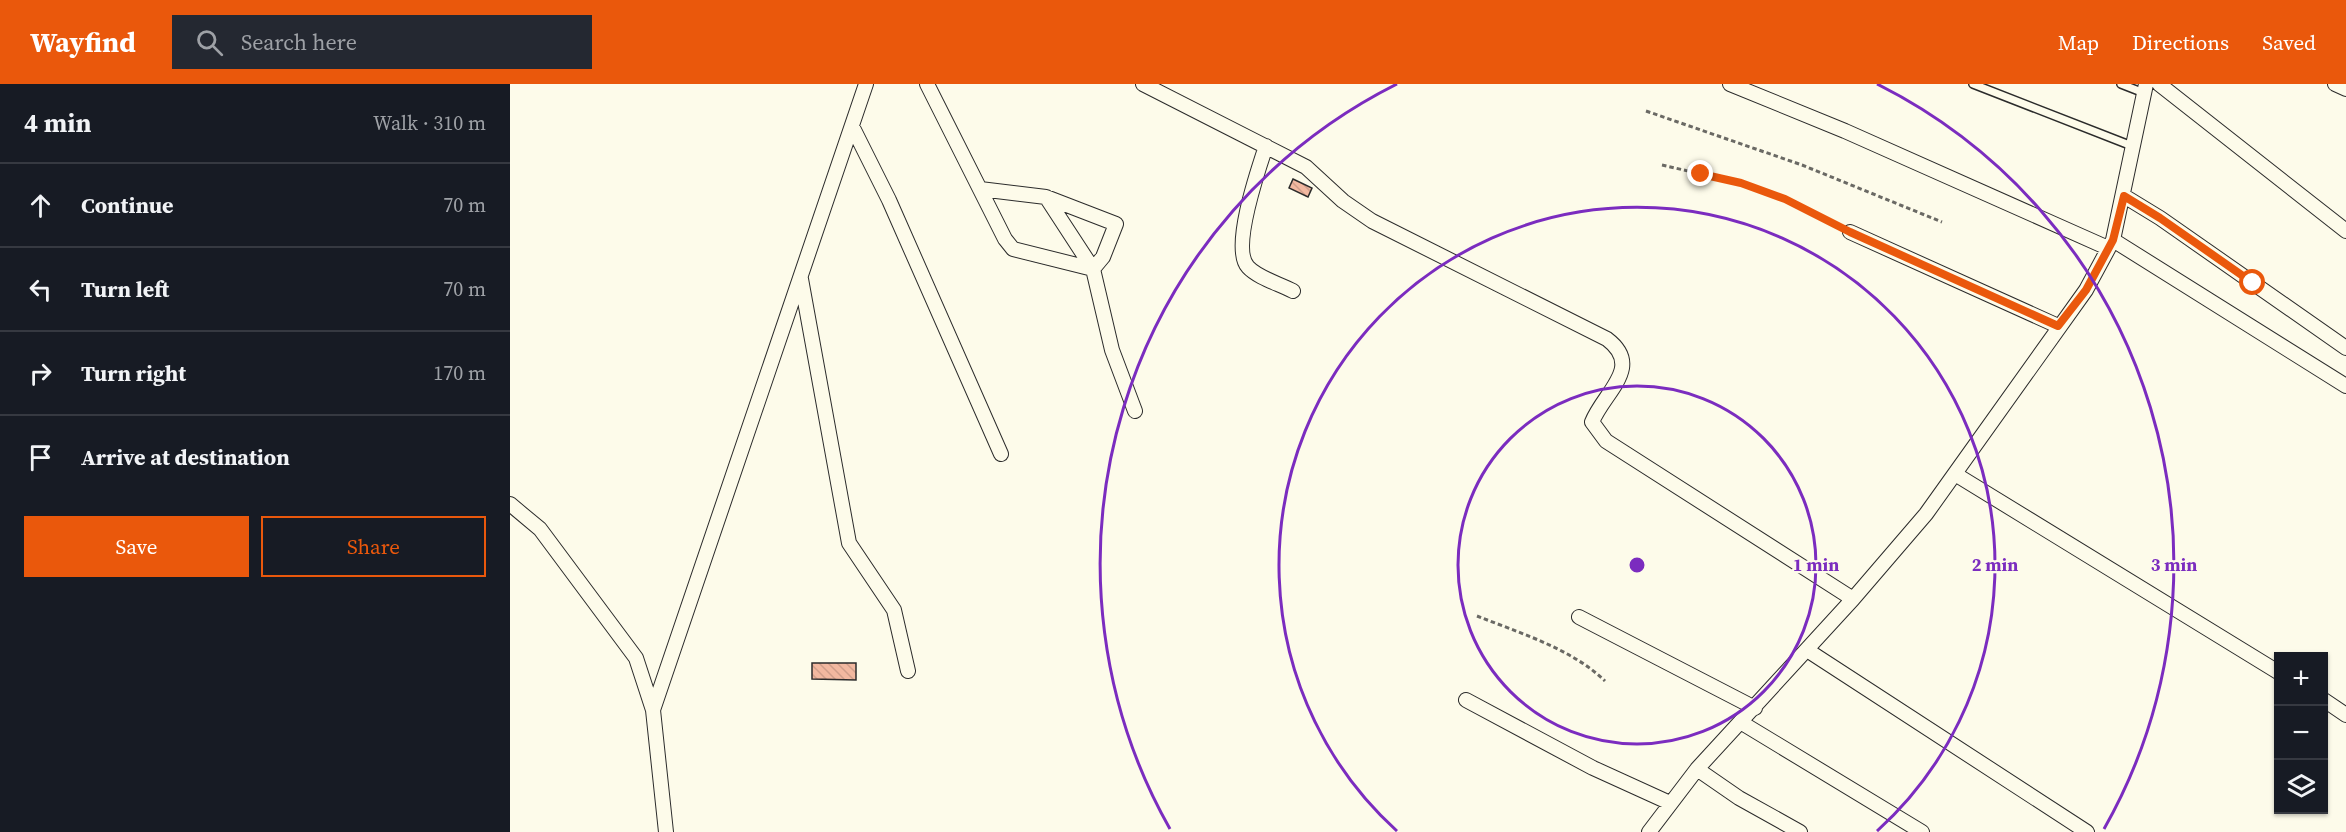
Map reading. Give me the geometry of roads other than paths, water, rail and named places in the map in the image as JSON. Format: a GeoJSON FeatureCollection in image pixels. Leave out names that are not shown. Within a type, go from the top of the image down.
{"type":"FeatureCollection","features":[{"type":"Feature","properties":{"kind":"street"},"geometry":{"type":"LineString","coordinates":[[653,710],[866,84]]}},
{"type":"Feature","properties":{"kind":"street"},"geometry":{"type":"LineString","coordinates":[[927,84],[1005,239],[1013,249],[1093,269]]}},
{"type":"Feature","properties":{"kind":"street"},"geometry":{"type":"LineString","coordinates":[[1143,84],[1306,167],[1343,201],[1372,221],[1615,345],[1624,360],[1623,370],[1595,413],[1592,422],[1606,441],[1853,599]]}},
{"type":"Feature","properties":{"kind":"street"},"geometry":{"type":"LineString","coordinates":[[1730,84],[2111,244],[2346,386]]}},
{"type":"Feature","properties":{"kind":"street"},"geometry":{"type":"LineString","coordinates":[[2159,84],[2346,231]]}},
{"type":"Feature","properties":{"kind":"street"},"geometry":{"type":"LineString","coordinates":[[2335,84],[2346,89]]}},
{"type":"Feature","properties":{"kind":"street"},"geometry":{"type":"LineString","coordinates":[[1654,830],[1670,803],[1697,769],[1742,723],[1926,514],[2058,326],[2086,290],[2111,244],[2124,196],[2145,89]]}},
{"type":"Feature","properties":{"kind":"street"},"geometry":{"type":"LineString","coordinates":[[852,126],[889,200],[1001,454]]}},
{"type":"Feature","properties":{"kind":"street"},"geometry":{"type":"LineString","coordinates":[[1266,147],[1246,213],[1242,258],[1249,269],[1293,291]]}},
{"type":"Feature","properties":{"kind":"street"},"geometry":{"type":"LineString","coordinates":[[980,189],[1046,197],[1116,224],[1103,257],[1093,269]]}},
{"type":"Feature","properties":{"kind":"street"},"geometry":{"type":"LineString","coordinates":[[2124,196],[2160,218],[2346,348]]}},
{"type":"Feature","properties":{"kind":"street"},"geometry":{"type":"LineString","coordinates":[[1046,197],[1093,269],[1112,350],[1135,411]]}},
{"type":"Feature","properties":{"kind":"street"},"geometry":{"type":"LineString","coordinates":[[1850,232],[2058,326]]}},
{"type":"Feature","properties":{"kind":"street"},"geometry":{"type":"LineString","coordinates":[[800,277],[849,543],[894,610],[908,671]]}},
{"type":"Feature","properties":{"kind":"street"},"geometry":{"type":"LineString","coordinates":[[1954,474],[2274,670]]}},
{"type":"Feature","properties":{"kind":"street"},"geometry":{"type":"LineString","coordinates":[[510,504],[540,529],[636,658],[653,710],[666,832]]}},
{"type":"Feature","properties":{"kind":"street"},"geometry":{"type":"LineString","coordinates":[[1580,617],[1755,708]]}},
{"type":"Feature","properties":{"kind":"street"},"geometry":{"type":"LineString","coordinates":[[1807,650],[2087,832]]}},
{"type":"Feature","properties":{"kind":"street"},"geometry":{"type":"LineString","coordinates":[[1467,700],[1593,768],[1670,803]]}},
{"type":"Feature","properties":{"kind":"street"},"geometry":{"type":"LineString","coordinates":[[2328,703],[2346,714]]}},
{"type":"Feature","properties":{"kind":"street"},"geometry":{"type":"LineString","coordinates":[[1742,723],[1922,832]]}},
{"type":"Feature","properties":{"kind":"street"},"geometry":{"type":"LineString","coordinates":[[1697,769],[1739,798],[1800,832]]}},
{"type":"Feature","properties":{"kind":"lane"},"geometry":{"type":"LineString","coordinates":[[1973,84],[2132,146]]}},
{"type":"Feature","properties":{"kind":"lane"},"geometry":{"type":"LineString","coordinates":[[2121,84],[2145,89]]}}]}
